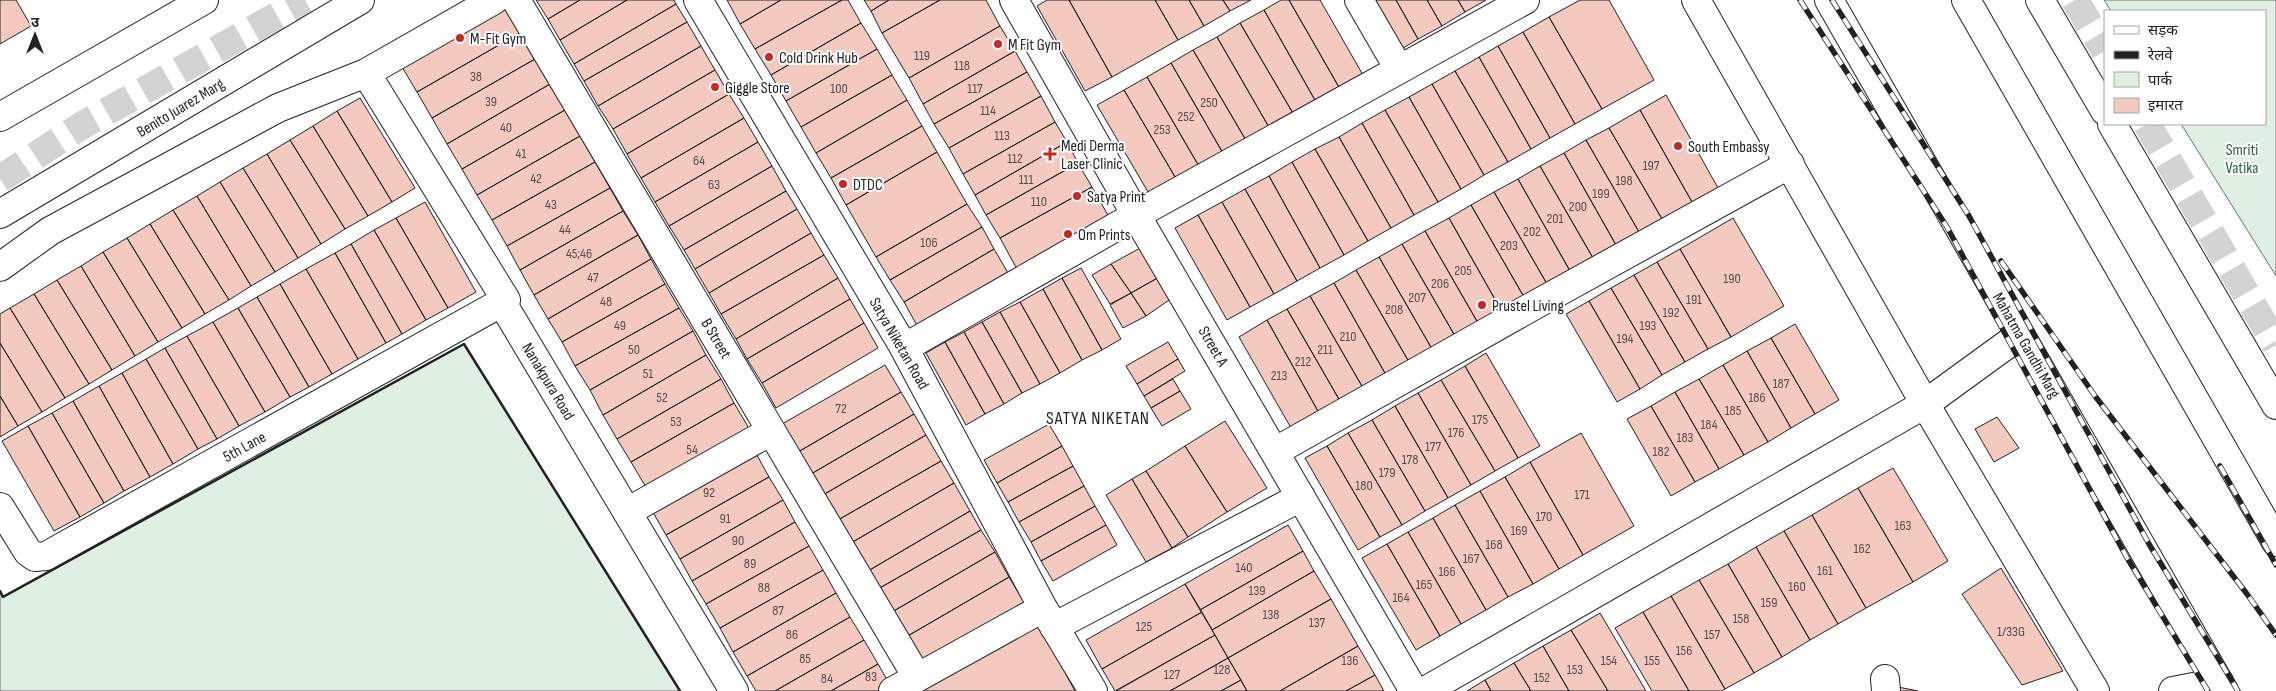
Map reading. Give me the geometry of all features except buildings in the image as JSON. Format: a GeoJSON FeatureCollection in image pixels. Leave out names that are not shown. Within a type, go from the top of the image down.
{"type":"FeatureCollection","features":[{"type":"Feature","properties":{"kind":"street"},"geometry":{"type":"LineString","coordinates":[[0,117],[204,0]]}},
{"type":"Feature","properties":{"kind":"street","name":"Benito Juarez Marg"},"geometry":{"type":"LineString","coordinates":[[0,214],[360,0]]}},
{"type":"Feature","properties":{"kind":"street"},"geometry":{"type":"LineString","coordinates":[[0,267],[50,231],[278,108],[366,73],[494,0]]}},
{"type":"Feature","properties":{"kind":"street","name":"B Street"},"geometry":{"type":"LineString","coordinates":[[516,0],[917,677]]}},
{"type":"Feature","properties":{"kind":"street","name":"Satya Niketan Road"},"geometry":{"type":"LineString","coordinates":[[698,0],[904,348],[1049,617],[1093,691]]}},
{"type":"Feature","properties":{"kind":"street","name":"Street A"},"geometry":{"type":"LineString","coordinates":[[1014,0],[1136,215],[1276,451],[1300,497],[1414,691]]}},
{"type":"Feature","properties":{"kind":"street"},"geometry":{"type":"LineString","coordinates":[[1359,0],[1399,69]]}},
{"type":"Feature","properties":{"kind":"street"},"geometry":{"type":"LineString","coordinates":[[904,348],[1136,215],[1526,0]]}},
{"type":"Feature","properties":{"kind":"street"},"geometry":{"type":"LineString","coordinates":[[1696,0],[1925,404],[2095,691]]}},
{"type":"Feature","properties":{"kind":"street","name":"Mahatma Gandhi Marg"},"geometry":{"type":"LineString","coordinates":[[1829,0],[2222,686]]}},
{"type":"Feature","properties":{"kind":"street"},"geometry":{"type":"LineString","coordinates":[[1966,0],[2276,542]]}},
{"type":"Feature","properties":{"kind":"street"},"geometry":{"type":"LineString","coordinates":[[2040,0],[2104,109]]}},
{"type":"Feature","properties":{"kind":"street","name":"Nanakpura Road"},"geometry":{"type":"LineString","coordinates":[[366,73],[506,300],[504,306],[734,691]]}},
{"type":"Feature","properties":{"kind":"street"},"geometry":{"type":"LineString","coordinates":[[2113,125],[2276,405]]}},
{"type":"Feature","properties":{"kind":"street"},"geometry":{"type":"LineString","coordinates":[[1276,451],[1790,164]]}},
{"type":"Feature","properties":{"kind":"street","name":"5th Lane"},"geometry":{"type":"LineString","coordinates":[[0,506],[28,552],[35,557],[46,556],[506,300]]}},
{"type":"Feature","properties":{"kind":"street"},"geometry":{"type":"LineString","coordinates":[[1425,691],[1925,404],[2020,335]]}},
{"type":"Feature","properties":{"kind":"street"},"geometry":{"type":"LineString","coordinates":[[627,512],[771,431]]}},
{"type":"Feature","properties":{"kind":"street"},"geometry":{"type":"LineString","coordinates":[[893,691],[917,677],[1049,617],[1300,497]]}},
{"type":"Feature","properties":{"kind":"street"},"geometry":{"type":"LineString","coordinates":[[2173,691],[2222,686]]}},
{"type":"Feature","properties":{"kind":"green space","name":"Smriti Vatika"},"geometry":{"type":"Polygon","coordinates":[[[2104,0],[2276,0],[2276,276],[2182,125],[2266,125],[2266,10],[2110,10],[2104,0]]]}},
{"type":"Feature","properties":{"kind":"green space"},"geometry":{"type":"Polygon","coordinates":[[[464,344],[680,691],[0,691],[0,591],[3,596],[464,344]]]}},
{"type":"Feature","properties":{"kind":"tunnel"},"geometry":{"type":"LineString","coordinates":[[0,179],[81,126],[305,0]]}},
{"type":"Feature","properties":{"kind":"tunnel"},"geometry":{"type":"LineString","coordinates":[[2075,0],[2104,49]]}},
{"type":"Feature","properties":{"kind":"tunnel"},"geometry":{"type":"LineString","coordinates":[[2148,125],[2276,345]]}},
{"type":"Feature","properties":{"kind":"railway"},"geometry":{"type":"LineString","coordinates":[[1800,0],[1947,227],[2126,556],[2208,691]]}},
{"type":"Feature","properties":{"kind":"railway"},"geometry":{"type":"LineString","coordinates":[[1832,0],[1969,216],[2149,544],[2238,691]]}},
{"type":"Feature","properties":{"kind":"railway"},"geometry":{"type":"LineString","coordinates":[[2001,261],[2095,396],[2247,594],[2276,635]]}},
{"type":"Feature","properties":{"kind":"railway"},"geometry":{"type":"LineString","coordinates":[[2220,466],[2276,565]]}},
{"type":"Feature","properties":{"kind":"wall"},"geometry":{"type":"LineString","coordinates":[[0,591],[3,597],[464,344],[680,691]]}},
{"type":"Feature","properties":{"kind":"place","name":"M-Fit Gym"},"geometry":{"type":"Point","coordinates":[460,38]}},
{"type":"Feature","properties":{"kind":"place","name":"M Fit Gym"},"geometry":{"type":"Point","coordinates":[998,44]}},
{"type":"Feature","properties":{"kind":"place","name":"Cold Drink Hub"},"geometry":{"type":"Point","coordinates":[769,57]}},
{"type":"Feature","properties":{"kind":"place","name":"Giggle Store"},"geometry":{"type":"Point","coordinates":[715,87]}},
{"type":"Feature","properties":{"kind":"place","name":"South Embassy"},"geometry":{"type":"Point","coordinates":[1678,146]}},
{"type":"Feature","properties":{"kind":"place","name":"Medi Derma Laser Clinic"},"geometry":{"type":"Point","coordinates":[1050,154]}},
{"type":"Feature","properties":{"kind":"place","name":"DTDC"},"geometry":{"type":"Point","coordinates":[843,184]}},
{"type":"Feature","properties":{"kind":"place","name":"Satya Print"},"geometry":{"type":"Point","coordinates":[1077,196]}},
{"type":"Feature","properties":{"kind":"place","name":"Om Prints"},"geometry":{"type":"Point","coordinates":[1068,234]}},
{"type":"Feature","properties":{"kind":"place","name":"Prustel Living"},"geometry":{"type":"Point","coordinates":[1482,305]}},
{"type":"Feature","properties":{"kind":"district","name":"SATYA NIKETAN"},"geometry":{"type":"Point","coordinates":[1098,418]}}]}
